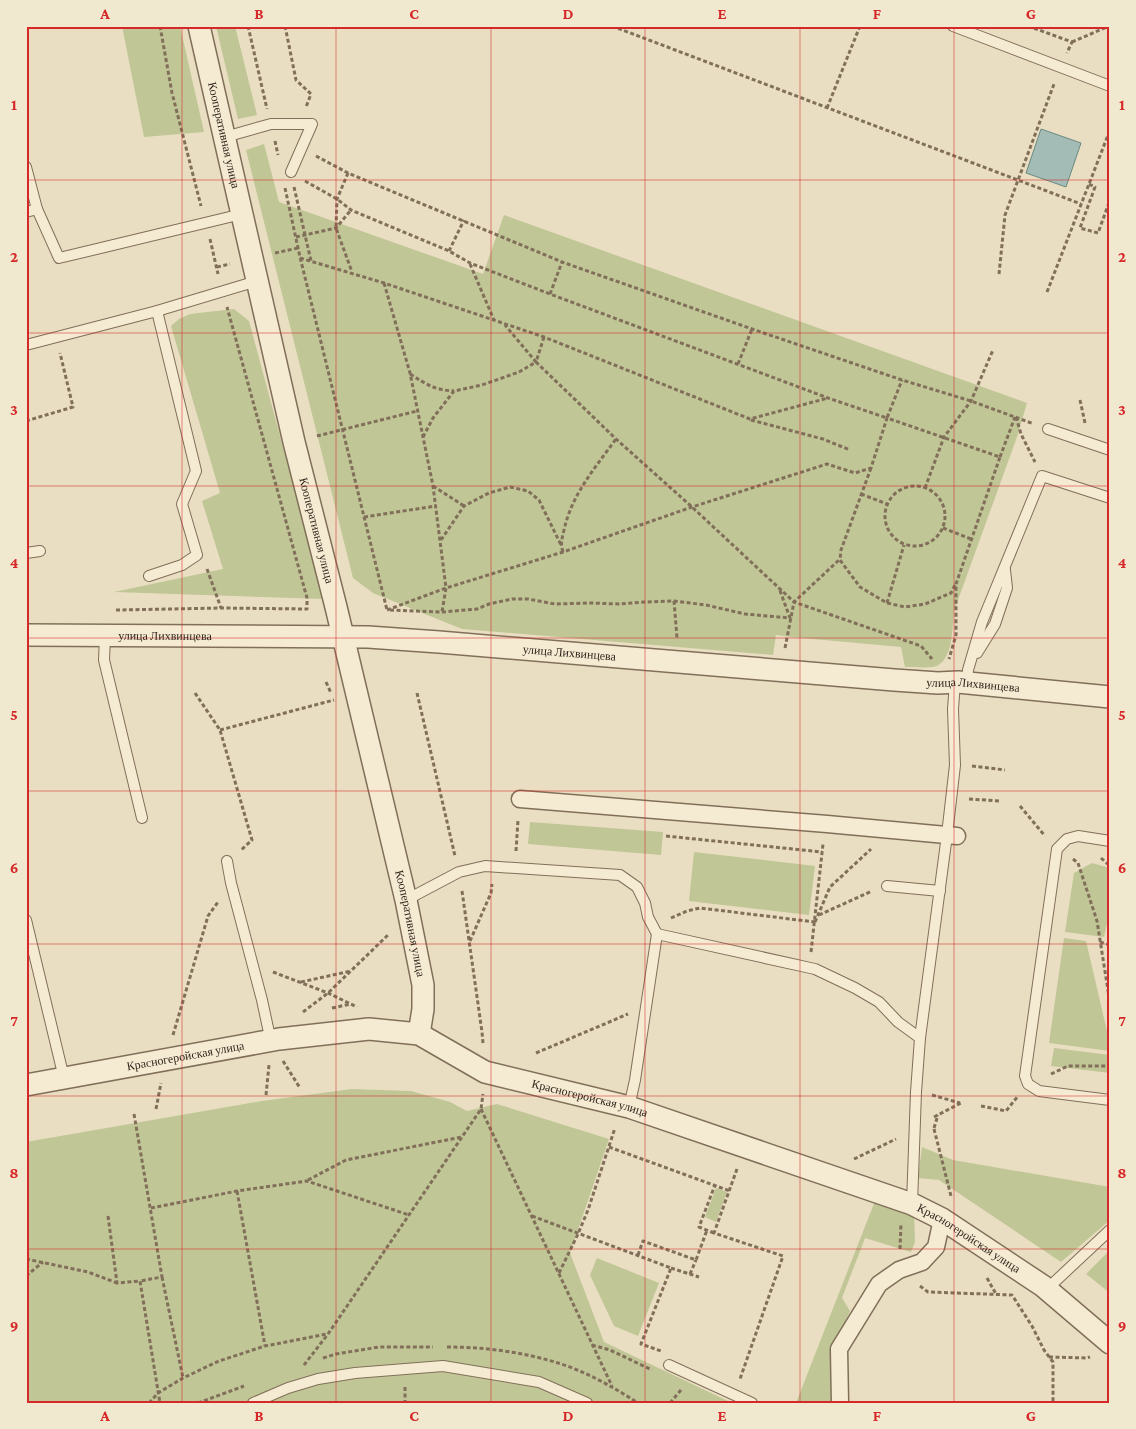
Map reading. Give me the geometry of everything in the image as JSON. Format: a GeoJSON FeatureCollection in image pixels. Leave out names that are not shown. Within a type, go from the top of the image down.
{"type":"FeatureCollection","features":[{"type":"Feature","properties":{"kind":"street","name":"Кооперативная улица"},"geometry":{"type":"LineString","coordinates":[[200,26],[294,442],[336,607],[406,900],[423,985],[423,1008],[419,1034]]}},
{"type":"Feature","properties":{"kind":"street","name":"улица Лихвинцева"},"geometry":{"type":"LineString","coordinates":[[26,635],[368,637],[894,680],[961,683],[1110,697]]}},
{"type":"Feature","properties":{"kind":"street"},"geometry":{"type":"LineString","coordinates":[[520,799],[952,836]]}},
{"type":"Feature","properties":{"kind":"street","name":"Красногеройская улица"},"geometry":{"type":"LineString","coordinates":[[26,1085],[280,1039],[369,1030],[419,1034],[485,1072],[912,1204],[942,1219],[1047,1289],[1110,1344]]}},
{"type":"Feature","properties":{"kind":"street"},"geometry":{"type":"LineString","coordinates":[[840,1403],[839,1349],[879,1284],[899,1270],[922,1262],[936,1247],[942,1219]]}},
{"type":"Feature","properties":{"kind":"lane"},"geometry":{"type":"LineString","coordinates":[[954,26],[1110,86]]}},
{"type":"Feature","properties":{"kind":"lane"},"geometry":{"type":"LineString","coordinates":[[225,136],[270,124],[312,124],[291,172]]}},
{"type":"Feature","properties":{"kind":"lane"},"geometry":{"type":"LineString","coordinates":[[26,167],[37,209],[59,258],[242,214]]}},
{"type":"Feature","properties":{"kind":"lane"},"geometry":{"type":"LineString","coordinates":[[26,212],[37,209]]}},
{"type":"Feature","properties":{"kind":"lane"},"geometry":{"type":"LineString","coordinates":[[26,345],[157,311],[257,281]]}},
{"type":"Feature","properties":{"kind":"lane"},"geometry":{"type":"LineString","coordinates":[[149,576],[182,565],[197,555],[182,504],[196,471],[157,311]]}},
{"type":"Feature","properties":{"kind":"lane"},"geometry":{"type":"LineString","coordinates":[[1048,429],[1110,450]]}},
{"type":"Feature","properties":{"kind":"lane"},"geometry":{"type":"LineString","coordinates":[[912,1204],[920,1038],[940,890],[952,836],[951,798],[955,765],[953,709],[961,683],[971,662],[982,622],[1002,587],[1005,567],[1042,476],[1110,498]]}},
{"type":"Feature","properties":{"kind":"lane"},"geometry":{"type":"LineString","coordinates":[[26,553],[40,551]]}},
{"type":"Feature","properties":{"kind":"lane"},"geometry":{"type":"LineString","coordinates":[[105,635],[104,660],[142,818]]}},
{"type":"Feature","properties":{"kind":"lane"},"geometry":{"type":"LineString","coordinates":[[1110,842],[1078,836],[1067,839],[1057,849],[1025,1076],[1028,1084],[1039,1091],[1110,1100]]}},
{"type":"Feature","properties":{"kind":"lane"},"geometry":{"type":"LineString","coordinates":[[226,861],[271,1042]]}},
{"type":"Feature","properties":{"kind":"lane"},"geometry":{"type":"LineString","coordinates":[[406,900],[458,872],[485,866],[620,876],[637,887],[655,930],[635,1080],[623,1114]]}},
{"type":"Feature","properties":{"kind":"lane"},"geometry":{"type":"LineString","coordinates":[[887,886],[940,890]]}},
{"type":"Feature","properties":{"kind":"lane"},"geometry":{"type":"LineString","coordinates":[[26,920],[64,1078]]}},
{"type":"Feature","properties":{"kind":"lane"},"geometry":{"type":"LineString","coordinates":[[655,930],[809,967],[871,997],[920,1038]]}},
{"type":"Feature","properties":{"kind":"lane"},"geometry":{"type":"LineString","coordinates":[[1047,1289],[1110,1230]]}},
{"type":"Feature","properties":{"kind":"lane"},"geometry":{"type":"LineString","coordinates":[[669,1365],[752,1403]]}},
{"type":"Feature","properties":{"kind":"lane"},"geometry":{"type":"LineString","coordinates":[[253,1403],[288,1388],[318,1379],[355,1373],[443,1366],[539,1382],[588,1403]]}},
{"type":"Feature","properties":{"kind":"path"},"geometry":{"type":"LineString","coordinates":[[116,610],[307,609],[305,589],[222,292],[172,93],[160,26]]}},
{"type":"Feature","properties":{"kind":"path"},"geometry":{"type":"LineString","coordinates":[[248,26],[278,155]]}},
{"type":"Feature","properties":{"kind":"path"},"geometry":{"type":"LineString","coordinates":[[285,26],[296,80]]}},
{"type":"Feature","properties":{"kind":"path"},"geometry":{"type":"LineString","coordinates":[[612,26],[1081,204]]}},
{"type":"Feature","properties":{"kind":"path"},"geometry":{"type":"LineString","coordinates":[[827,108],[860,26]]}},
{"type":"Feature","properties":{"kind":"path"},"geometry":{"type":"LineString","coordinates":[[1028,26],[1072,42]]}},
{"type":"Feature","properties":{"kind":"path"},"geometry":{"type":"LineString","coordinates":[[999,274],[1005,215],[1072,42],[1109,26]]}},
{"type":"Feature","properties":{"kind":"path"},"geometry":{"type":"LineString","coordinates":[[1047,292],[1110,130]]}},
{"type":"Feature","properties":{"kind":"path"},"geometry":{"type":"LineString","coordinates":[[326,162],[562,262],[902,380],[1016,416]]}},
{"type":"Feature","properties":{"kind":"path"},"geometry":{"type":"LineString","coordinates":[[291,172],[311,261]]}},
{"type":"Feature","properties":{"kind":"path"},"geometry":{"type":"LineString","coordinates":[[348,172],[337,199],[336,228],[352,272]]}},
{"type":"Feature","properties":{"kind":"path"},"geometry":{"type":"LineString","coordinates":[[284,180],[300,258],[386,610]]}},
{"type":"Feature","properties":{"kind":"path"},"geometry":{"type":"LineString","coordinates":[[1089,184],[1095,187],[1080,228],[1098,233],[1110,200]]}},
{"type":"Feature","properties":{"kind":"path"},"geometry":{"type":"LineString","coordinates":[[319,189],[352,210],[449,251],[470,263],[828,398],[1000,457]]}},
{"type":"Feature","properties":{"kind":"path"},"geometry":{"type":"LineString","coordinates":[[296,237],[336,228],[352,210]]}},
{"type":"Feature","properties":{"kind":"path"},"geometry":{"type":"LineString","coordinates":[[449,251],[464,220]]}},
{"type":"Feature","properties":{"kind":"path"},"geometry":{"type":"LineString","coordinates":[[300,258],[352,272],[544,337],[750,419],[823,439],[850,450]]}},
{"type":"Feature","properties":{"kind":"path"},"geometry":{"type":"LineString","coordinates":[[550,294],[562,262]]}},
{"type":"Feature","properties":{"kind":"path"},"geometry":{"type":"LineString","coordinates":[[470,263],[494,321]]}},
{"type":"Feature","properties":{"kind":"path"},"geometry":{"type":"LineString","coordinates":[[384,283],[410,373],[433,486],[446,588],[442,612]]}},
{"type":"Feature","properties":{"kind":"path"},"geometry":{"type":"LineString","coordinates":[[505,325],[536,362],[616,440],[692,507],[794,602],[921,646],[933,660]]}},
{"type":"Feature","properties":{"kind":"path"},"geometry":{"type":"LineString","coordinates":[[738,364],[752,329]]}},
{"type":"Feature","properties":{"kind":"path"},"geometry":{"type":"LineString","coordinates":[[26,422],[73,407],[56,337]]}},
{"type":"Feature","properties":{"kind":"path"},"geometry":{"type":"LineString","coordinates":[[410,373],[428,385],[440,390],[454,391],[482,385],[519,372],[536,362],[544,337]]}},
{"type":"Feature","properties":{"kind":"path"},"geometry":{"type":"LineString","coordinates":[[925,488],[944,437],[971,401],[993,350]]}},
{"type":"Feature","properties":{"kind":"path"},"geometry":{"type":"LineString","coordinates":[[781,670],[794,602],[840,560],[841,550],[902,380]]}},
{"type":"Feature","properties":{"kind":"path"},"geometry":{"type":"LineString","coordinates":[[422,437],[433,418],[454,391]]}},
{"type":"Feature","properties":{"kind":"path"},"geometry":{"type":"LineString","coordinates":[[750,419],[828,398]]}},
{"type":"Feature","properties":{"kind":"path"},"geometry":{"type":"LineString","coordinates":[[294,442],[418,411]]}},
{"type":"Feature","properties":{"kind":"path"},"geometry":{"type":"LineString","coordinates":[[840,560],[860,587],[887,604],[905,607],[925,604],[951,593],[956,584],[1016,416]]}},
{"type":"Feature","properties":{"kind":"path"},"geometry":{"type":"LineString","coordinates":[[1016,416],[1021,434],[1042,476]]}},
{"type":"Feature","properties":{"kind":"path"},"geometry":{"type":"LineString","coordinates":[[560,545],[573,500],[616,440]]}},
{"type":"Feature","properties":{"kind":"path"},"geometry":{"type":"LineString","coordinates":[[386,610],[446,588],[563,552],[692,507],[827,464],[855,473],[871,468]]}},
{"type":"Feature","properties":{"kind":"path"},"geometry":{"type":"LineString","coordinates":[[433,486],[464,506]]}},
{"type":"Feature","properties":{"kind":"path"},"geometry":{"type":"LineString","coordinates":[[915,486],[925,488],[940,500],[944,508],[943,528],[938,536],[921,546],[904,545],[893,537],[887,529],[885,509],[888,504],[896,493],[905,488],[915,486]]}},
{"type":"Feature","properties":{"kind":"path"},"geometry":{"type":"LineString","coordinates":[[440,541],[464,506],[488,493],[510,487],[528,491],[539,500],[563,552]]}},
{"type":"Feature","properties":{"kind":"path"},"geometry":{"type":"LineString","coordinates":[[861,494],[888,504]]}},
{"type":"Feature","properties":{"kind":"path"},"geometry":{"type":"LineString","coordinates":[[364,517],[436,506]]}},
{"type":"Feature","properties":{"kind":"path"},"geometry":{"type":"LineString","coordinates":[[943,528],[971,539]]}},
{"type":"Feature","properties":{"kind":"path"},"geometry":{"type":"LineString","coordinates":[[887,604],[904,545]]}},
{"type":"Feature","properties":{"kind":"path"},"geometry":{"type":"LineString","coordinates":[[197,555],[208,570],[222,608]]}},
{"type":"Feature","properties":{"kind":"path"},"geometry":{"type":"LineString","coordinates":[[947,661],[950,657],[956,635],[956,584]]}},
{"type":"Feature","properties":{"kind":"path"},"geometry":{"type":"LineString","coordinates":[[779,588],[790,618]]}},
{"type":"Feature","properties":{"kind":"path"},"geometry":{"type":"LineString","coordinates":[[386,610],[442,612],[477,609],[512,599],[528,599],[555,604],[620,604],[674,601],[706,605],[745,614],[790,618]]}},
{"type":"Feature","properties":{"kind":"path"},"geometry":{"type":"LineString","coordinates":[[674,601],[679,662]]}},
{"type":"Feature","properties":{"kind":"path"},"geometry":{"type":"LineString","coordinates":[[417,693],[458,872],[482,1039]]}},
{"type":"Feature","properties":{"kind":"path"},"geometry":{"type":"LineString","coordinates":[[195,694],[220,730],[252,840],[226,861]]}},
{"type":"Feature","properties":{"kind":"path"},"geometry":{"type":"LineString","coordinates":[[220,730],[334,700]]}},
{"type":"Feature","properties":{"kind":"path"},"geometry":{"type":"LineString","coordinates":[[964,765],[1005,770]]}},
{"type":"Feature","properties":{"kind":"path"},"geometry":{"type":"LineString","coordinates":[[951,798],[1000,801]]}},
{"type":"Feature","properties":{"kind":"path"},"geometry":{"type":"LineString","coordinates":[[515,869],[520,799]]}},
{"type":"Feature","properties":{"kind":"path"},"geometry":{"type":"LineString","coordinates":[[1020,806],[1057,849],[1078,862],[1097,921],[1110,1003]]}},
{"type":"Feature","properties":{"kind":"path"},"geometry":{"type":"LineString","coordinates":[[809,967],[827,824]]}},
{"type":"Feature","properties":{"kind":"path"},"geometry":{"type":"LineString","coordinates":[[815,922],[830,887],[874,846],[896,831]]}},
{"type":"Feature","properties":{"kind":"path"},"geometry":{"type":"LineString","coordinates":[[666,836],[822,852]]}},
{"type":"Feature","properties":{"kind":"path"},"geometry":{"type":"LineString","coordinates":[[469,941],[491,894],[492,877]]}},
{"type":"Feature","properties":{"kind":"path"},"geometry":{"type":"LineString","coordinates":[[165,1060],[208,916],[231,883]]}},
{"type":"Feature","properties":{"kind":"path"},"geometry":{"type":"LineString","coordinates":[[818,915],[887,886]]}},
{"type":"Feature","properties":{"kind":"path"},"geometry":{"type":"LineString","coordinates":[[655,930],[687,911],[700,908],[815,922]]}},
{"type":"Feature","properties":{"kind":"path"},"geometry":{"type":"LineString","coordinates":[[299,1014],[328,993],[390,933]]}},
{"type":"Feature","properties":{"kind":"path"},"geometry":{"type":"LineString","coordinates":[[1100,942],[1110,946]]}},
{"type":"Feature","properties":{"kind":"path"},"geometry":{"type":"LineString","coordinates":[[252,965],[301,982],[359,1008]]}},
{"type":"Feature","properties":{"kind":"path"},"geometry":{"type":"LineString","coordinates":[[301,982],[352,971]]}},
{"type":"Feature","properties":{"kind":"path"},"geometry":{"type":"LineString","coordinates":[[536,1053],[646,1006]]}},
{"type":"Feature","properties":{"kind":"path"},"geometry":{"type":"LineString","coordinates":[[271,1042],[300,1088]]}},
{"type":"Feature","properties":{"kind":"path"},"geometry":{"type":"LineString","coordinates":[[266,1095],[271,1042]]}},
{"type":"Feature","properties":{"kind":"path"},"geometry":{"type":"LineString","coordinates":[[304,1365],[328,1334],[481,1108],[612,1386]]}},
{"type":"Feature","properties":{"kind":"path"},"geometry":{"type":"LineString","coordinates":[[134,1114],[162,1277],[183,1378]]}},
{"type":"Feature","properties":{"kind":"path"},"geometry":{"type":"LineString","coordinates":[[558,1273],[588,1210],[609,1147],[623,1114]]}},
{"type":"Feature","properties":{"kind":"path"},"geometry":{"type":"LineString","coordinates":[[934,1129],[951,1196]]}},
{"type":"Feature","properties":{"kind":"path"},"geometry":{"type":"LineString","coordinates":[[151,1208],[237,1191],[307,1180],[346,1160],[462,1137]]}},
{"type":"Feature","properties":{"kind":"path"},"geometry":{"type":"LineString","coordinates":[[609,1147],[730,1191]]}},
{"type":"Feature","properties":{"kind":"path"},"geometry":{"type":"LineString","coordinates":[[714,1233],[738,1167]]}},
{"type":"Feature","properties":{"kind":"path"},"geometry":{"type":"LineString","coordinates":[[307,1180],[408,1215]]}},
{"type":"Feature","properties":{"kind":"path"},"geometry":{"type":"LineString","coordinates":[[715,1185],[699,1227],[783,1256],[738,1384]]}},
{"type":"Feature","properties":{"kind":"path"},"geometry":{"type":"LineString","coordinates":[[237,1191],[266,1346]]}},
{"type":"Feature","properties":{"kind":"path"},"geometry":{"type":"LineString","coordinates":[[108,1216],[117,1284]]}},
{"type":"Feature","properties":{"kind":"path"},"geometry":{"type":"LineString","coordinates":[[532,1216],[699,1277]]}},
{"type":"Feature","properties":{"kind":"path"},"geometry":{"type":"LineString","coordinates":[[690,1274],[707,1230]]}},
{"type":"Feature","properties":{"kind":"path"},"geometry":{"type":"LineString","coordinates":[[638,1255],[643,1241],[696,1260]]}},
{"type":"Feature","properties":{"kind":"path"},"geometry":{"type":"LineString","coordinates":[[26,1259],[88,1272],[117,1284],[162,1277]]}},
{"type":"Feature","properties":{"kind":"path"},"geometry":{"type":"LineString","coordinates":[[26,1276],[43,1262]]}},
{"type":"Feature","properties":{"kind":"path"},"geometry":{"type":"LineString","coordinates":[[667,1353],[641,1344],[671,1268]]}},
{"type":"Feature","properties":{"kind":"path"},"geometry":{"type":"LineString","coordinates":[[140,1280],[160,1403]]}},
{"type":"Feature","properties":{"kind":"path"},"geometry":{"type":"LineString","coordinates":[[928,1292],[1012,1295],[1053,1362],[1053,1403]]}},
{"type":"Feature","properties":{"kind":"path"},"geometry":{"type":"LineString","coordinates":[[149,1403],[158,1393],[183,1378],[219,1361],[266,1346],[328,1334]]}},
{"type":"Feature","properties":{"kind":"path"},"geometry":{"type":"LineString","coordinates":[[592,1345],[610,1350],[660,1374]]}},
{"type":"Feature","properties":{"kind":"path"},"geometry":{"type":"LineString","coordinates":[[1049,1357],[1087,1358]]}},
{"type":"Feature","properties":{"kind":"path"},"geometry":{"type":"LineString","coordinates":[[405,1387],[405,1403]]}},
{"type":"Feature","properties":{"kind":"green space"},"geometry":{"type":"Polygon","coordinates":[[[122,26],[180,26],[204,132],[144,137],[122,26]]]}},
{"type":"Feature","properties":{"kind":"green space"},"geometry":{"type":"Polygon","coordinates":[[[216,26],[235,26],[257,115],[238,119],[216,26]]]}},
{"type":"Feature","properties":{"kind":"green space"},"geometry":{"type":"Polygon","coordinates":[[[264,144],[279,202],[483,274],[504,215],[1027,403],[1017,437],[954,611],[951,643],[945,659],[933,667],[905,667],[901,647],[776,635],[773,655],[462,629],[373,593],[353,578],[246,150],[264,144]]]}},
{"type":"Feature","properties":{"kind":"green space"},"geometry":{"type":"Polygon","coordinates":[[[234,309],[249,321],[324,599],[114,592],[223,569],[202,501],[220,493],[171,326],[179,319],[190,314],[234,309]]]}},
{"type":"Feature","properties":{"kind":"green space"},"geometry":{"type":"Polygon","coordinates":[[[530,822],[663,832],[661,855],[528,844],[530,822]]]}},
{"type":"Feature","properties":{"kind":"green space"},"geometry":{"type":"Polygon","coordinates":[[[694,852],[815,866],[809,915],[689,901],[694,852]]]}},
{"type":"Feature","properties":{"kind":"green space"},"geometry":{"type":"Polygon","coordinates":[[[1092,863],[1110,868],[1110,910],[1104,937],[1065,932],[1074,873],[1092,863]]]}},
{"type":"Feature","properties":{"kind":"green space"},"geometry":{"type":"Polygon","coordinates":[[[1064,938],[1086,941],[1110,1051],[1049,1043],[1064,938]]]}},
{"type":"Feature","properties":{"kind":"green space"},"geometry":{"type":"Polygon","coordinates":[[[1054,1048],[1110,1055],[1110,1073],[1051,1066],[1054,1048]]]}},
{"type":"Feature","properties":{"kind":"green space"},"geometry":{"type":"Polygon","coordinates":[[[352,1089],[411,1091],[450,1102],[467,1111],[497,1104],[609,1139],[570,1253],[604,1342],[732,1403],[26,1403],[26,1142],[262,1101],[352,1089]]]}},
{"type":"Feature","properties":{"kind":"green space"},"geometry":{"type":"Polygon","coordinates":[[[922,1147],[953,1160],[1110,1187],[1110,1220],[1061,1262],[939,1180],[918,1178],[922,1147]]]}},
{"type":"Feature","properties":{"kind":"green space"},"geometry":{"type":"Polygon","coordinates":[[[716,1188],[727,1192],[716,1222],[705,1217],[716,1188]]]}},
{"type":"Feature","properties":{"kind":"green space"},"geometry":{"type":"Polygon","coordinates":[[[875,1201],[914,1210],[915,1242],[911,1252],[865,1238],[842,1298],[850,1311],[840,1335],[836,1403],[796,1403],[875,1201]]]}},
{"type":"Feature","properties":{"kind":"green space"},"geometry":{"type":"Polygon","coordinates":[[[1110,1250],[1110,1293],[1086,1274],[1110,1250]]]}},
{"type":"Feature","properties":{"kind":"green space"},"geometry":{"type":"Polygon","coordinates":[[[597,1258],[659,1283],[638,1336],[614,1326],[590,1275],[597,1258]]]}},
{"type":"Feature","properties":{"kind":"water"},"geometry":{"type":"Polygon","coordinates":[[[1041,129],[1081,143],[1066,187],[1026,173],[1041,129]]]}}]}
